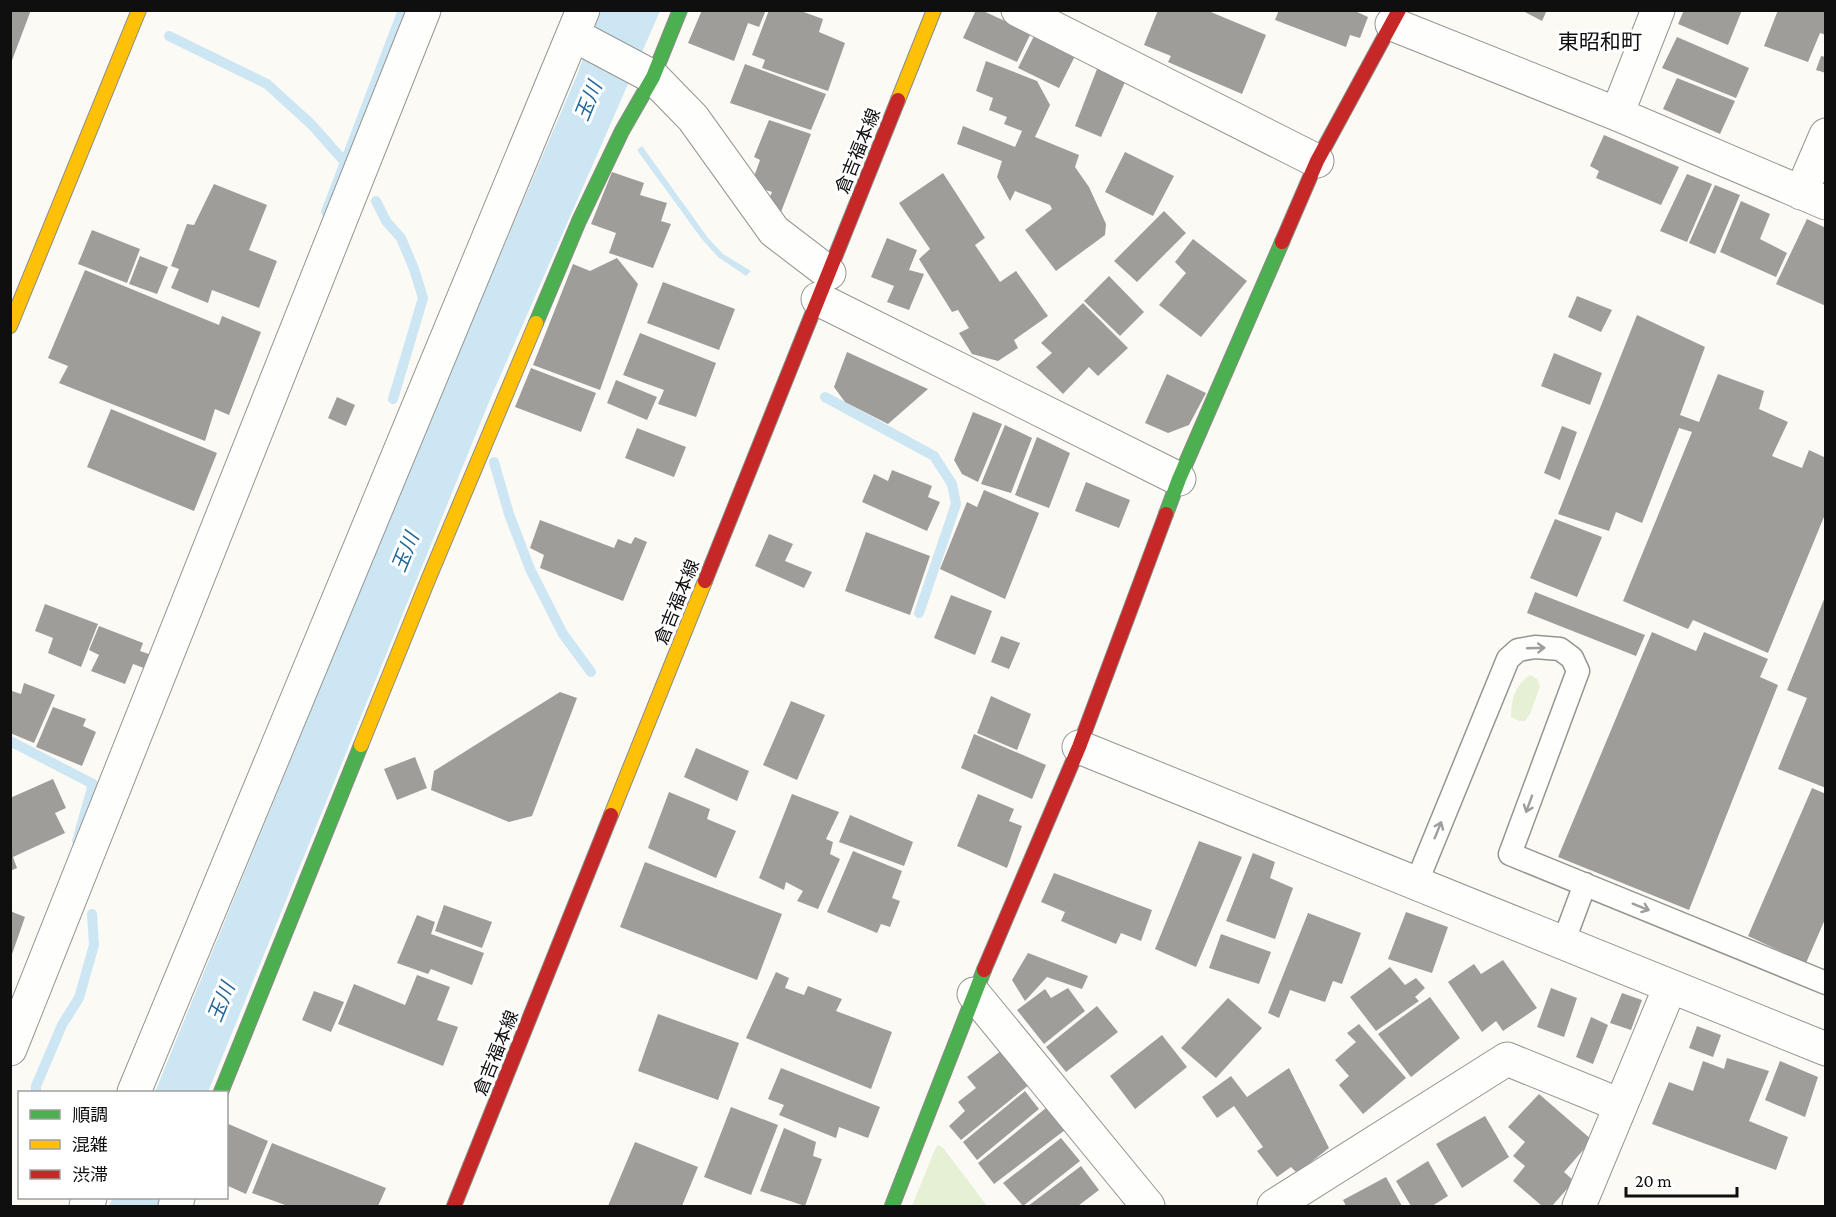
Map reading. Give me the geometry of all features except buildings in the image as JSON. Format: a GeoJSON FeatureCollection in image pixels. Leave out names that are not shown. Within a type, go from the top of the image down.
{"type":"FeatureCollection","features":[{"type":"Feature","properties":{"kind":"street"},"geometry":{"type":"LineString","coordinates":[[10,326],[139,10]]}},
{"type":"Feature","properties":{"kind":"street"},"geometry":{"type":"LineString","coordinates":[[10,1049],[424,10]]}},
{"type":"Feature","properties":{"kind":"street"},"geometry":{"type":"LineString","coordinates":[[221,1091],[428,580],[579,221],[622,131],[653,76],[680,10]]}},
{"type":"Feature","properties":{"kind":"street","name":"倉吉福本線"},"geometry":{"type":"LineString","coordinates":[[454,1206],[934,10]]}},
{"type":"Feature","properties":{"kind":"street"},"geometry":{"type":"LineString","coordinates":[[1018,10],[1317,161]]}},
{"type":"Feature","properties":{"kind":"street"},"geometry":{"type":"LineString","coordinates":[[1617,114],[1658,10]]}},
{"type":"Feature","properties":{"kind":"street"},"geometry":{"type":"LineString","coordinates":[[892,1206],[974,994],[1079,747],[1179,479],[1317,161],[1396,17],[1813,198],[1826,135]]}},
{"type":"Feature","properties":{"kind":"street"},"geometry":{"type":"LineString","coordinates":[[134,1091],[579,23],[653,76],[693,118],[774,231],[824,286],[1179,479]]}},
{"type":"Feature","properties":{"kind":"street"},"geometry":{"type":"LineString","coordinates":[[1079,747],[1826,1049]]}},
{"type":"Feature","properties":{"kind":"street"},"geometry":{"type":"LineString","coordinates":[[1579,1206],[1670,987]]}},
{"type":"Feature","properties":{"kind":"street"},"geometry":{"type":"LineString","coordinates":[[974,994],[1148,1206]]}},
{"type":"Feature","properties":{"kind":"street"},"geometry":{"type":"LineString","coordinates":[[1275,1206],[1507,1059],[1620,1105]]}},
{"type":"Feature","properties":{"kind":"lane"},"geometry":{"type":"LineString","coordinates":[[1416,884],[1508,659],[1518,650],[1535,647],[1560,649],[1572,658],[1578,671],[1510,854],[1826,983]]}},
{"type":"Feature","properties":{"kind":"lane"},"geometry":{"type":"LineString","coordinates":[[1563,944],[1585,884]]}},
{"type":"Feature","properties":{"kind":"green space"},"geometry":{"type":"Polygon","coordinates":[[[1530,675],[1537,679],[1540,686],[1530,714],[1525,721],[1519,721],[1511,717],[1513,698],[1517,688],[1530,675]]]}},
{"type":"Feature","properties":{"kind":"green space"},"geometry":{"type":"Polygon","coordinates":[[[939,1145],[987,1206],[912,1206],[936,1147],[939,1145]]]}},
{"type":"Feature","properties":{"kind":"water","name":"玉川"},"geometry":{"type":"Polygon","coordinates":[[[601,11],[660,11],[491,397],[208,1091],[155,1091],[428,424],[577,75],[601,11]]]}},
{"type":"Feature","properties":{"kind":"water"},"geometry":{"type":"Polygon","coordinates":[[[642,146],[708,238],[723,254],[751,271],[746,276],[718,257],[701,238],[637,150],[642,146]]]}},
{"type":"Feature","properties":{"kind":"water"},"geometry":{"type":"Polygon","coordinates":[[[112,1199],[164,1199],[161,1206],[109,1206],[112,1199]]]}},
{"type":"Feature","properties":{"kind":"waterway"},"geometry":{"type":"LineString","coordinates":[[326,212],[403,10]]}},
{"type":"Feature","properties":{"kind":"waterway"},"geometry":{"type":"LineString","coordinates":[[169,36],[267,84],[312,125],[342,159]]}},
{"type":"Feature","properties":{"kind":"waterway"},"geometry":{"type":"LineString","coordinates":[[376,201],[386,221],[401,238],[423,298],[393,399]]}},
{"type":"Feature","properties":{"kind":"waterway"},"geometry":{"type":"LineString","coordinates":[[825,397],[934,456],[952,484],[956,504],[919,613]]}},
{"type":"Feature","properties":{"kind":"waterway"},"geometry":{"type":"LineString","coordinates":[[494,462],[509,514],[530,569],[563,634],[591,672]]}},
{"type":"Feature","properties":{"kind":"waterway"},"geometry":{"type":"LineString","coordinates":[[10,741],[93,784],[77,841]]}},
{"type":"Feature","properties":{"kind":"waterway"},"geometry":{"type":"LineString","coordinates":[[36,1091],[36,1086],[62,1025],[79,998],[94,945],[92,914]]}},
{"type":"Feature","properties":{"kind":"traffic: fast"},"geometry":{"type":"LineString","coordinates":[[536,323],[579,221],[622,131],[653,77],[680,10]]}},
{"type":"Feature","properties":{"kind":"traffic: fast"},"geometry":{"type":"LineString","coordinates":[[1166,514],[1282,242]]}},
{"type":"Feature","properties":{"kind":"traffic: fast"},"geometry":{"type":"LineString","coordinates":[[221,1091],[361,745]]}},
{"type":"Feature","properties":{"kind":"traffic: fast"},"geometry":{"type":"LineString","coordinates":[[892,1206],[984,970]]}},
{"type":"Feature","properties":{"kind":"traffic: slow"},"geometry":{"type":"LineString","coordinates":[[10,326],[139,10]]}},
{"type":"Feature","properties":{"kind":"traffic: slow"},"geometry":{"type":"LineString","coordinates":[[898,100],[934,10]]}},
{"type":"Feature","properties":{"kind":"traffic: slow"},"geometry":{"type":"LineString","coordinates":[[361,745],[536,323]]}},
{"type":"Feature","properties":{"kind":"traffic: slow"},"geometry":{"type":"LineString","coordinates":[[611,815],[705,581]]}},
{"type":"Feature","properties":{"kind":"traffic: jam"},"geometry":{"type":"LineString","coordinates":[[1282,242],[1317,161],[1399,10]]}},
{"type":"Feature","properties":{"kind":"traffic: jam"},"geometry":{"type":"LineString","coordinates":[[705,581],[898,100]]}},
{"type":"Feature","properties":{"kind":"traffic: jam"},"geometry":{"type":"LineString","coordinates":[[984,970],[1079,747],[1166,514]]}},
{"type":"Feature","properties":{"kind":"traffic: jam"},"geometry":{"type":"LineString","coordinates":[[454,1206],[611,815]]}},
{"type":"Feature","properties":{"kind":"district","name":"東昭和町"},"geometry":{"type":"Point","coordinates":[1600,42]}}]}
